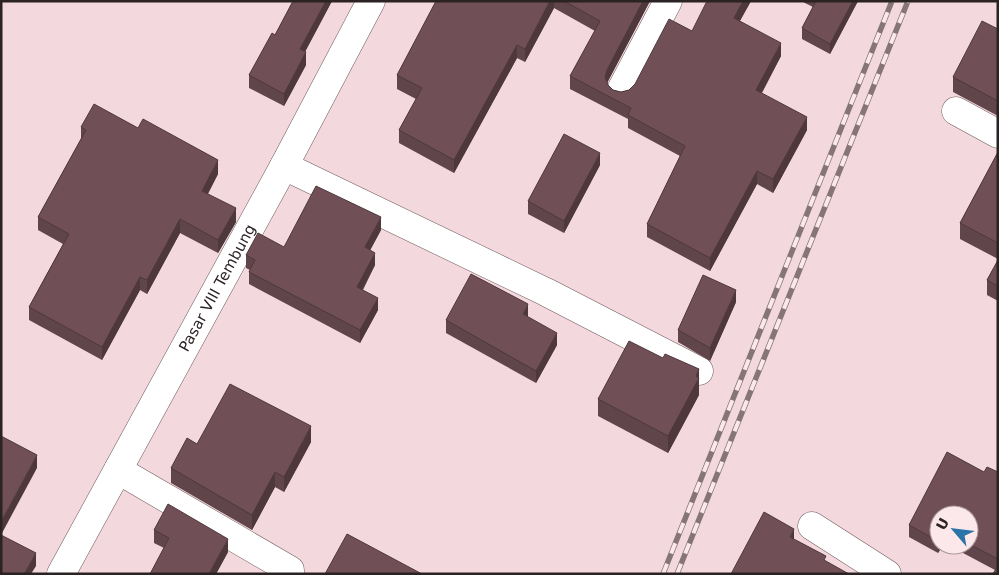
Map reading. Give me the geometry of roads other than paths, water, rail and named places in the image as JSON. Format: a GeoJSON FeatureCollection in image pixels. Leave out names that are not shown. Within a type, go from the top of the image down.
{"type":"FeatureCollection","features":[{"type":"Feature","properties":{"kind":"street","name":"Pasar VIII Tembung"},"geometry":{"type":"LineString","coordinates":[[61,574],[284,166],[371,1]]}},
{"type":"Feature","properties":{"kind":"street"},"geometry":{"type":"LineString","coordinates":[[622,90],[668,1]]}},
{"type":"Feature","properties":{"kind":"street"},"geometry":{"type":"LineString","coordinates":[[956,112],[998,134]]}},
{"type":"Feature","properties":{"kind":"street"},"geometry":{"type":"LineString","coordinates":[[284,166],[546,292],[699,371]]}},
{"type":"Feature","properties":{"kind":"street"},"geometry":{"type":"LineString","coordinates":[[118,470],[290,570],[290,574]]}},
{"type":"Feature","properties":{"kind":"street"},"geometry":{"type":"LineString","coordinates":[[812,526],[887,574]]}},
{"type":"Feature","properties":{"kind":"railway"},"geometry":{"type":"LineString","coordinates":[[663,574],[892,1]]}},
{"type":"Feature","properties":{"kind":"railway"},"geometry":{"type":"LineString","coordinates":[[677,574],[908,1]]}}]}
